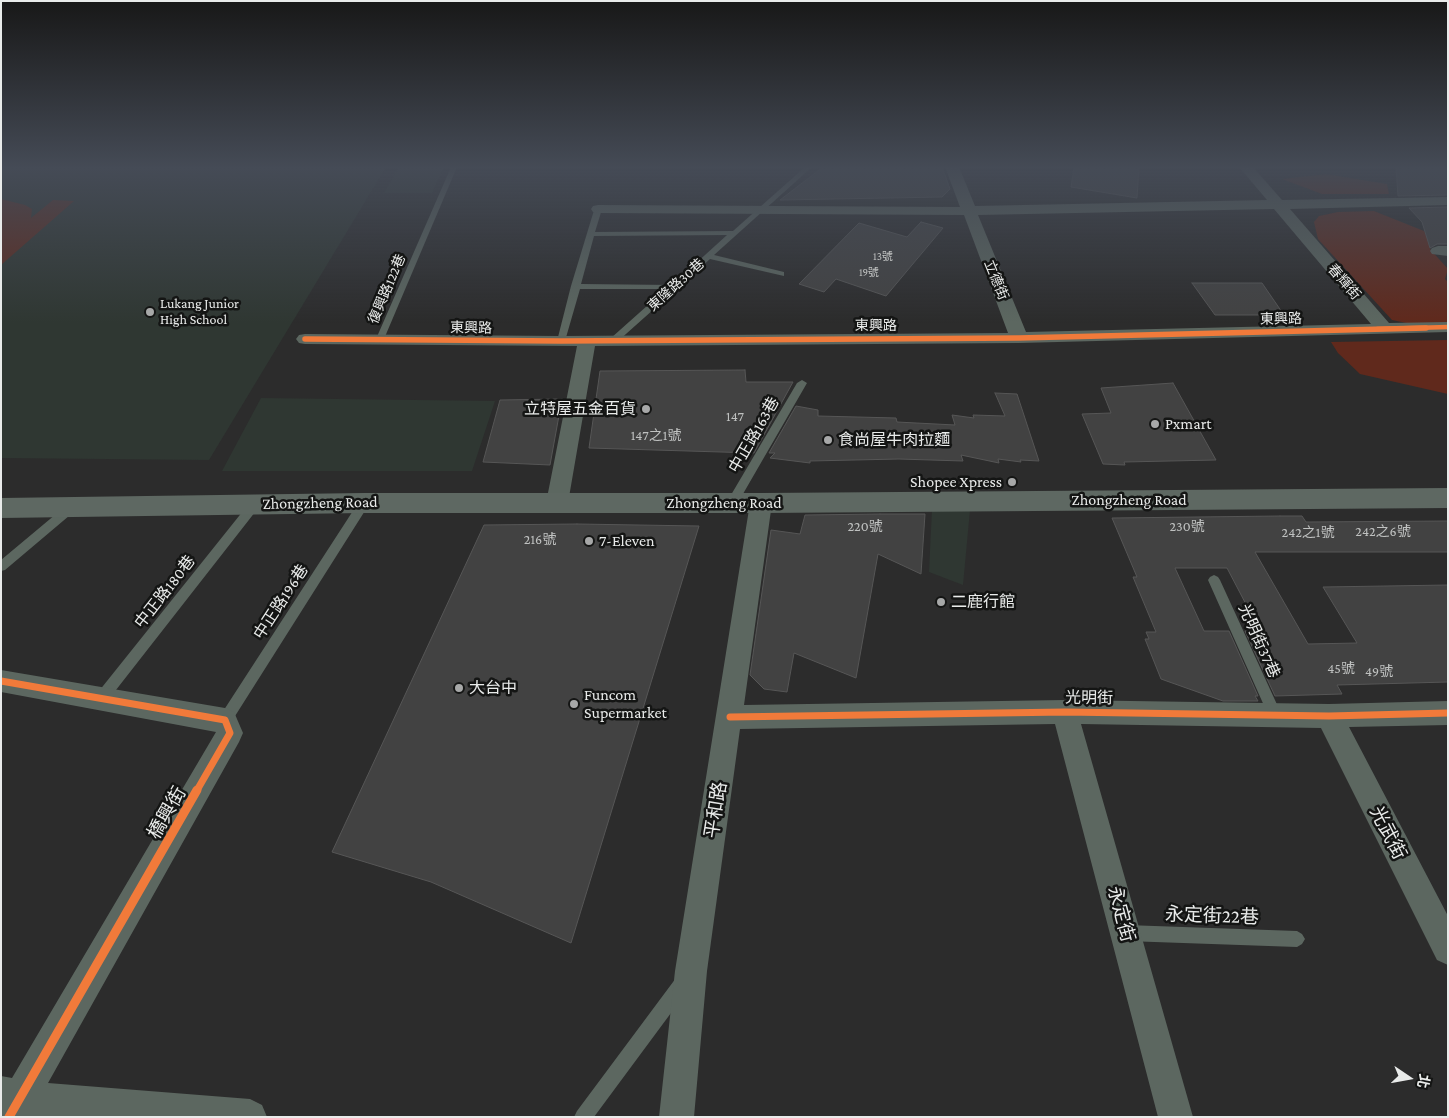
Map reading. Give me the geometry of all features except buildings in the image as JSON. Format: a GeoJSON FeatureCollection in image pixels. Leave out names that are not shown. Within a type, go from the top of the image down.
{"type":"FeatureCollection","features":[{"type":"Feature","properties":{"kind":"main road","name":"Zhongzheng Road"},"geometry":{"type":"LineString","coordinates":[[1,508],[364,503],[761,504],[1448,498]]}},
{"type":"Feature","properties":{"kind":"street","name":"立德街"},"geometry":{"type":"LineString","coordinates":[[972,219],[1019,338]]}},
{"type":"Feature","properties":{"kind":"street","name":"春輝街"},"geometry":{"type":"LineString","coordinates":[[1290,219],[1385,329]]}},
{"type":"Feature","properties":{"kind":"street","name":"東興路"},"geometry":{"type":"LineString","coordinates":[[305,339],[587,341],[1019,338],[1448,327]]}},
{"type":"Feature","properties":{"kind":"street"},"geometry":{"type":"LineString","coordinates":[[557,504],[587,341]]}},
{"type":"Feature","properties":{"kind":"street","name":"平和路"},"geometry":{"type":"LineString","coordinates":[[676,1117],[691,971],[761,504]]}},
{"type":"Feature","properties":{"kind":"street"},"geometry":{"type":"LineString","coordinates":[[1,681],[100,700],[225,720]]}},
{"type":"Feature","properties":{"kind":"street","name":"光明街"},"geometry":{"type":"LineString","coordinates":[[730,717],[1065,712],[1274,716],[1448,713]]}},
{"type":"Feature","properties":{"kind":"street","name":"永定街"},"geometry":{"type":"LineString","coordinates":[[1065,712],[1176,1117]]}},
{"type":"Feature","properties":{"kind":"street","name":"光武街"},"geometry":{"type":"LineString","coordinates":[[1329,716],[1448,950]]}},
{"type":"Feature","properties":{"kind":"street","name":"橋興街"},"geometry":{"type":"LineString","coordinates":[[10,1103],[230,733],[225,720]]}},
{"type":"Feature","properties":{"kind":"street"},"geometry":{"type":"LineString","coordinates":[[10,1103],[250,1117]]}},
{"type":"Feature","properties":{"kind":"lane","name":"復興路122巷"},"geometry":{"type":"LineString","coordinates":[[380,339],[432,219]]}},
{"type":"Feature","properties":{"kind":"lane"},"geometry":{"type":"LineString","coordinates":[[561,341],[595,219]]}},
{"type":"Feature","properties":{"kind":"lane","name":"東隆路30巷"},"geometry":{"type":"LineString","coordinates":[[614,340],[749,219]]}},
{"type":"Feature","properties":{"kind":"lane"},"geometry":{"type":"LineString","coordinates":[[590,234],[734,233]]}},
{"type":"Feature","properties":{"kind":"lane"},"geometry":{"type":"LineString","coordinates":[[708,256],[781,274]]}},
{"type":"Feature","properties":{"kind":"lane"},"geometry":{"type":"LineString","coordinates":[[575,286],[674,287]]}},
{"type":"Feature","properties":{"kind":"lane","name":"中正路163巷"},"geometry":{"type":"LineString","coordinates":[[732,503],[802,383]]}},
{"type":"Feature","properties":{"kind":"lane","name":"中正路196巷"},"geometry":{"type":"LineString","coordinates":[[225,720],[364,503]]}},
{"type":"Feature","properties":{"kind":"lane","name":"中正路180巷"},"geometry":{"type":"LineString","coordinates":[[100,700],[255,504]]}},
{"type":"Feature","properties":{"kind":"lane"},"geometry":{"type":"LineString","coordinates":[[1,567],[72,507]]}},
{"type":"Feature","properties":{"kind":"lane","name":"光明街37巷"},"geometry":{"type":"LineString","coordinates":[[1214,580],[1274,716]]}},
{"type":"Feature","properties":{"kind":"lane","name":"永定街22巷"},"geometry":{"type":"LineString","coordinates":[[1126,934],[1297,939]]}},
{"type":"Feature","properties":{"kind":"lane"},"geometry":{"type":"LineString","coordinates":[[583,1117],[691,971]]}},
{"type":"Feature","properties":{"kind":"shaded area","name":"Lukang Junior High School"},"geometry":{"type":"Polygon","coordinates":[[[1,219],[354,219],[209,460],[1,458],[1,219]]]}},
{"type":"Feature","properties":{"kind":"shaded area"},"geometry":{"type":"Polygon","coordinates":[[[1,219],[53,219],[1,265],[1,219]]]}},
{"type":"Feature","properties":{"kind":"shaded area"},"geometry":{"type":"Polygon","coordinates":[[[1316,219],[1394,219],[1424,231],[1428,238],[1430,249],[1448,269],[1445,279],[1448,282],[1448,325],[1416,325],[1392,320],[1318,239],[1314,222],[1316,219]]]}},
{"type":"Feature","properties":{"kind":"shaded area"},"geometry":{"type":"Polygon","coordinates":[[[1448,340],[1448,394],[1360,374],[1338,353],[1331,342],[1448,340]]]}},
{"type":"Feature","properties":{"kind":"shaded area"},"geometry":{"type":"Polygon","coordinates":[[[261,398],[495,401],[472,471],[222,471],[261,398]]]}},
{"type":"Feature","properties":{"kind":"shaded area"},"geometry":{"type":"Polygon","coordinates":[[[932,509],[970,510],[963,585],[929,572],[932,509]]]}},
{"type":"Feature","properties":{"kind":"cycle path"},"geometry":{"type":"LineString","coordinates":[[305,339],[561,341],[1019,338],[1448,327]]}},
{"type":"Feature","properties":{"kind":"cycle path"},"geometry":{"type":"LineString","coordinates":[[1,681],[225,720],[230,733],[9,1117]]}},
{"type":"Feature","properties":{"kind":"cycle path"},"geometry":{"type":"LineString","coordinates":[[730,717],[1065,712],[1329,716],[1448,713]]}},
{"type":"Feature","properties":{"kind":"place","name":"Lukang Junior High School"},"geometry":{"type":"Point","coordinates":[150,312]}},
{"type":"Feature","properties":{"kind":"place","name":"立特屋五金百貨"},"geometry":{"type":"Point","coordinates":[646,409]}},
{"type":"Feature","properties":{"kind":"place","name":"Pxmart"},"geometry":{"type":"Point","coordinates":[1155,424]}},
{"type":"Feature","properties":{"kind":"place","name":"食尚屋牛肉拉麵"},"geometry":{"type":"Point","coordinates":[828,440]}},
{"type":"Feature","properties":{"kind":"place","name":"Shopee Xpress"},"geometry":{"type":"Point","coordinates":[1012,482]}},
{"type":"Feature","properties":{"kind":"place","name":"7-Eleven"},"geometry":{"type":"Point","coordinates":[589,541]}},
{"type":"Feature","properties":{"kind":"place","name":"二鹿行館"},"geometry":{"type":"Point","coordinates":[941,602]}},
{"type":"Feature","properties":{"kind":"place","name":"大台中"},"geometry":{"type":"Point","coordinates":[459,688]}},
{"type":"Feature","properties":{"kind":"place","name":"Funcom Supermarket"},"geometry":{"type":"Point","coordinates":[574,704]}}]}
